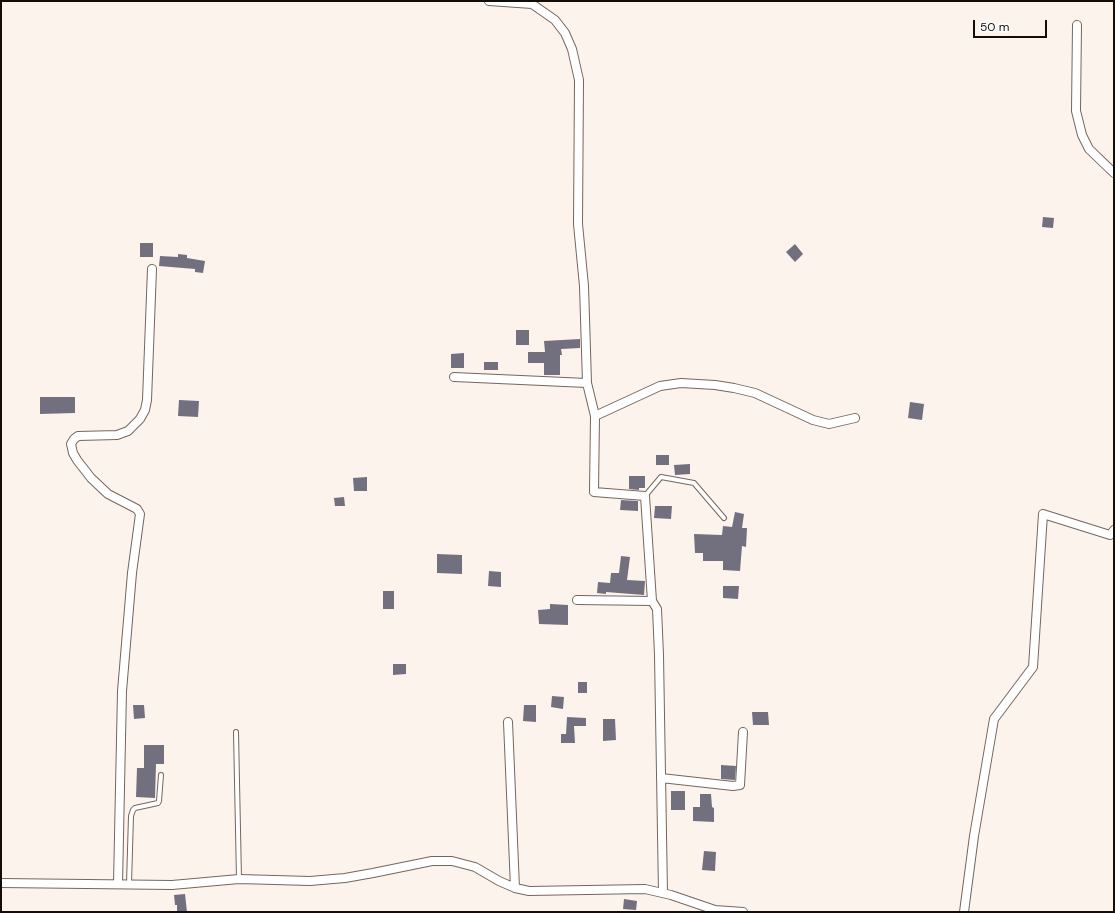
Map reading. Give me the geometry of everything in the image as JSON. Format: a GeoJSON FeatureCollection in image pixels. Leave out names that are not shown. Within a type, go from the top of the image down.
{"type":"FeatureCollection","features":[{"type":"Feature","properties":{"kind":"street"},"geometry":{"type":"LineString","coordinates":[[489,1],[532,4],[555,20],[565,33],[572,49],[579,80],[578,224],[585,301],[587,383],[595,416],[594,492],[645,496],[652,601],[656,609],[657,624],[663,893]]}},
{"type":"Feature","properties":{"kind":"street"},"geometry":{"type":"LineString","coordinates":[[1077,25],[1076,111],[1082,135],[1089,149],[1114,173]]}},
{"type":"Feature","properties":{"kind":"street"},"geometry":{"type":"LineString","coordinates":[[118,884],[122,691],[132,573],[140,514],[137,509],[108,494],[91,478],[77,460],[73,453],[71,444],[74,438],[78,436],[117,434],[128,431],[140,419],[145,410],[147,400],[152,268]]}},
{"type":"Feature","properties":{"kind":"street"},"geometry":{"type":"LineString","coordinates":[[454,377],[587,383]]}},
{"type":"Feature","properties":{"kind":"street"},"geometry":{"type":"LineString","coordinates":[[595,416],[660,386],[681,383],[715,385],[748,391],[813,420],[829,424],[855,418]]}},
{"type":"Feature","properties":{"kind":"street"},"geometry":{"type":"LineString","coordinates":[[964,912],[974,836],[994,719],[1033,667],[1043,514],[1110,535],[1114,530]]}},
{"type":"Feature","properties":{"kind":"street"},"geometry":{"type":"LineString","coordinates":[[577,600],[652,601]]}},
{"type":"Feature","properties":{"kind":"street"},"geometry":{"type":"LineString","coordinates":[[508,722],[515,888]]}},
{"type":"Feature","properties":{"kind":"street"},"geometry":{"type":"LineString","coordinates":[[661,778],[733,786],[740,785],[743,732]]}},
{"type":"Feature","properties":{"kind":"street"},"geometry":{"type":"LineString","coordinates":[[1,883],[183,885],[239,879],[310,881],[373,873],[442,860],[475,867],[499,882],[529,891],[646,889],[671,895],[715,911],[743,912]]}},
{"type":"Feature","properties":{"kind":"lane"},"geometry":{"type":"LineString","coordinates":[[645,496],[661,476],[694,483],[724,518]]}},
{"type":"Feature","properties":{"kind":"lane"},"geometry":{"type":"LineString","coordinates":[[236,732],[239,879]]}},
{"type":"Feature","properties":{"kind":"lane"},"geometry":{"type":"LineString","coordinates":[[129,884],[129,827],[131,816],[135,808],[158,803],[161,775]]}},
{"type":"Feature","properties":{"kind":"building"},"geometry":{"type":"Polygon","coordinates":[[[1043,217],[1054,218],[1053,228],[1042,227],[1043,217]]]}},
{"type":"Feature","properties":{"kind":"building"},"geometry":{"type":"Polygon","coordinates":[[[140,243],[153,243],[153,257],[140,257],[140,243]]]}},
{"type":"Feature","properties":{"kind":"building"},"geometry":{"type":"Polygon","coordinates":[[[795,244],[803,254],[795,262],[786,252],[795,244]]]}},
{"type":"Feature","properties":{"kind":"building"},"geometry":{"type":"Polygon","coordinates":[[[178,254],[187,255],[187,258],[205,261],[203,273],[195,272],[195,269],[159,266],[160,256],[178,257],[178,254]]]}},
{"type":"Feature","properties":{"kind":"building"},"geometry":{"type":"Polygon","coordinates":[[[516,330],[529,330],[529,345],[516,345],[516,330]]]}},
{"type":"Feature","properties":{"kind":"building"},"geometry":{"type":"Polygon","coordinates":[[[580,339],[580,348],[561,349],[562,355],[560,355],[560,375],[544,375],[544,363],[528,363],[528,352],[545,352],[544,341],[580,339]]]}},
{"type":"Feature","properties":{"kind":"building"},"geometry":{"type":"Polygon","coordinates":[[[464,353],[464,368],[451,368],[451,354],[464,353]]]}},
{"type":"Feature","properties":{"kind":"building"},"geometry":{"type":"Polygon","coordinates":[[[484,362],[498,362],[498,370],[484,370],[484,362]]]}},
{"type":"Feature","properties":{"kind":"building"},"geometry":{"type":"Polygon","coordinates":[[[40,397],[75,397],[75,413],[40,414],[40,397]]]}},
{"type":"Feature","properties":{"kind":"building"},"geometry":{"type":"Polygon","coordinates":[[[179,400],[199,401],[198,417],[178,416],[179,400]]]}},
{"type":"Feature","properties":{"kind":"building"},"geometry":{"type":"Polygon","coordinates":[[[910,402],[924,404],[922,420],[908,418],[910,402]]]}},
{"type":"Feature","properties":{"kind":"building"},"geometry":{"type":"Polygon","coordinates":[[[656,455],[669,455],[669,465],[656,465],[656,455]]]}},
{"type":"Feature","properties":{"kind":"building"},"geometry":{"type":"Polygon","coordinates":[[[690,464],[690,474],[675,475],[674,465],[690,464]]]}},
{"type":"Feature","properties":{"kind":"building"},"geometry":{"type":"Polygon","coordinates":[[[629,476],[645,476],[645,488],[639,488],[639,490],[629,489],[629,476]]]}},
{"type":"Feature","properties":{"kind":"building"},"geometry":{"type":"Polygon","coordinates":[[[367,477],[367,491],[354,491],[353,478],[367,477]]]}},
{"type":"Feature","properties":{"kind":"building"},"geometry":{"type":"Polygon","coordinates":[[[344,497],[345,506],[335,506],[334,498],[344,497]]]}},
{"type":"Feature","properties":{"kind":"building"},"geometry":{"type":"Polygon","coordinates":[[[621,500],[638,501],[638,511],[620,510],[621,500]]]}},
{"type":"Feature","properties":{"kind":"building"},"geometry":{"type":"Polygon","coordinates":[[[655,506],[672,506],[671,519],[654,518],[655,506]]]}},
{"type":"Feature","properties":{"kind":"building"},"geometry":{"type":"Polygon","coordinates":[[[735,512],[744,514],[742,528],[747,528],[746,547],[742,546],[740,571],[723,570],[723,561],[703,561],[703,553],[695,553],[694,534],[722,535],[723,526],[732,527],[735,512]]]}},
{"type":"Feature","properties":{"kind":"building"},"geometry":{"type":"Polygon","coordinates":[[[437,554],[462,555],[462,574],[437,573],[437,554]]]}},
{"type":"Feature","properties":{"kind":"building"},"geometry":{"type":"Polygon","coordinates":[[[621,556],[630,557],[627,580],[645,581],[644,595],[606,592],[606,594],[597,593],[598,582],[610,583],[611,573],[619,573],[621,556]]]}},
{"type":"Feature","properties":{"kind":"building"},"geometry":{"type":"Polygon","coordinates":[[[489,571],[501,572],[501,587],[488,586],[489,571]]]}},
{"type":"Feature","properties":{"kind":"building"},"geometry":{"type":"Polygon","coordinates":[[[723,586],[739,586],[738,599],[723,598],[723,586]]]}},
{"type":"Feature","properties":{"kind":"building"},"geometry":{"type":"Polygon","coordinates":[[[383,591],[394,591],[394,609],[383,609],[383,591]]]}},
{"type":"Feature","properties":{"kind":"building"},"geometry":{"type":"Polygon","coordinates":[[[550,604],[568,605],[568,625],[539,624],[538,610],[550,609],[550,604]]]}},
{"type":"Feature","properties":{"kind":"building"},"geometry":{"type":"Polygon","coordinates":[[[393,664],[406,664],[406,674],[393,675],[393,664]]]}},
{"type":"Feature","properties":{"kind":"building"},"geometry":{"type":"Polygon","coordinates":[[[578,682],[587,682],[587,693],[578,693],[578,682]]]}},
{"type":"Feature","properties":{"kind":"building"},"geometry":{"type":"Polygon","coordinates":[[[552,696],[564,697],[563,709],[551,707],[552,696]]]}},
{"type":"Feature","properties":{"kind":"building"},"geometry":{"type":"Polygon","coordinates":[[[133,705],[144,705],[145,718],[134,719],[133,705]]]}},
{"type":"Feature","properties":{"kind":"building"},"geometry":{"type":"Polygon","coordinates":[[[524,705],[536,705],[536,722],[523,721],[524,705]]]}},
{"type":"Feature","properties":{"kind":"building"},"geometry":{"type":"Polygon","coordinates":[[[752,712],[768,712],[769,725],[753,725],[752,712]]]}},
{"type":"Feature","properties":{"kind":"building"},"geometry":{"type":"Polygon","coordinates":[[[567,717],[586,718],[586,726],[574,726],[575,743],[561,743],[561,734],[566,734],[567,717]]]}},
{"type":"Feature","properties":{"kind":"building"},"geometry":{"type":"Polygon","coordinates":[[[603,719],[615,719],[616,740],[603,741],[603,719]]]}},
{"type":"Feature","properties":{"kind":"building"},"geometry":{"type":"Polygon","coordinates":[[[144,745],[164,745],[164,764],[156,764],[155,798],[136,797],[137,768],[144,768],[144,745]]]}},
{"type":"Feature","properties":{"kind":"building"},"geometry":{"type":"Polygon","coordinates":[[[721,765],[736,766],[735,780],[721,779],[721,765]]]}},
{"type":"Feature","properties":{"kind":"building"},"geometry":{"type":"Polygon","coordinates":[[[671,791],[685,791],[685,810],[671,810],[671,791]]]}},
{"type":"Feature","properties":{"kind":"building"},"geometry":{"type":"Polygon","coordinates":[[[700,794],[711,794],[712,807],[714,808],[714,822],[693,821],[693,807],[700,807],[700,794]]]}},
{"type":"Feature","properties":{"kind":"building"},"geometry":{"type":"Polygon","coordinates":[[[704,851],[716,852],[715,871],[702,870],[704,851]]]}},
{"type":"Feature","properties":{"kind":"building"},"geometry":{"type":"Polygon","coordinates":[[[185,894],[187,912],[177,912],[177,905],[175,905],[174,895],[185,894]]]}},
{"type":"Feature","properties":{"kind":"building"},"geometry":{"type":"Polygon","coordinates":[[[624,899],[637,901],[636,910],[623,909],[624,899]]]}}]}
